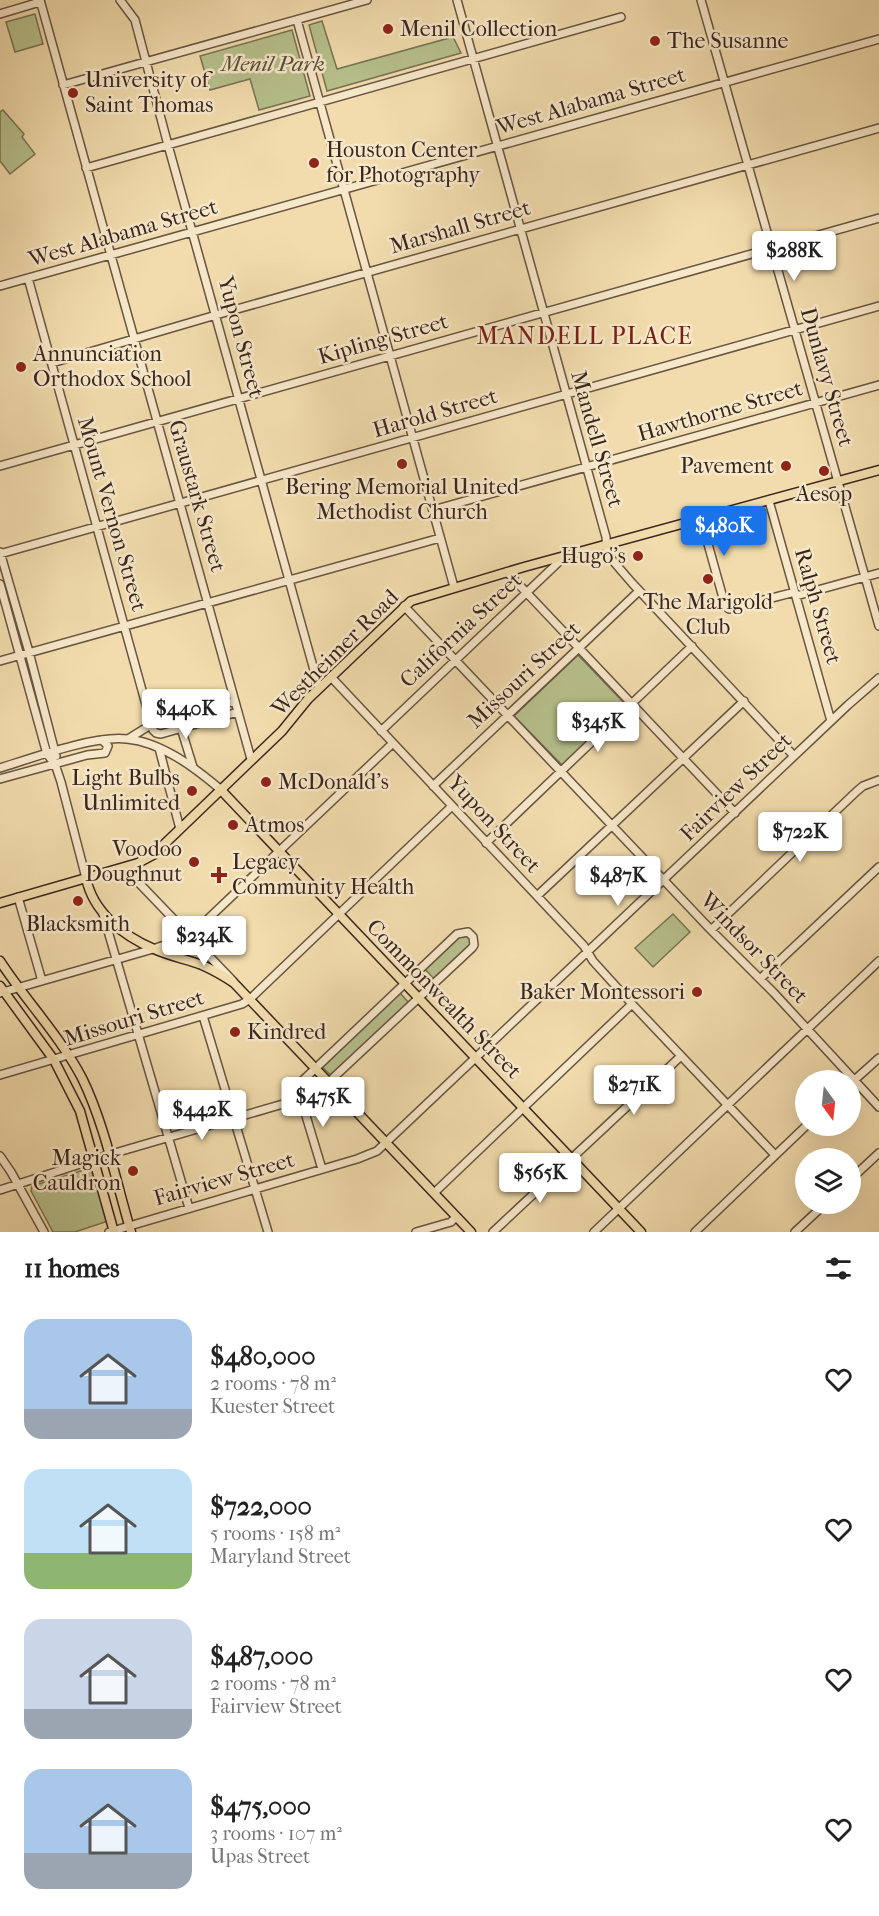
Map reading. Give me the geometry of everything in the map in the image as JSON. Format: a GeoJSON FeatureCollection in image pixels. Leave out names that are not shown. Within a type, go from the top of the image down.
{"type":"FeatureCollection","features":[{"type":"Feature","properties":{"kind":"main road","name":"Westheimer Road"},"geometry":{"type":"LineString","coordinates":[[0,903],[146,860],[282,731],[300,707],[404,606],[420,597],[879,470]]}},
{"type":"Feature","properties":{"kind":"main road","name":"Commonwealth Street"},"geometry":{"type":"LineString","coordinates":[[220,789],[641,1232]]}},
{"type":"Feature","properties":{"kind":"main road"},"geometry":{"type":"LineString","coordinates":[[86,878],[89,890],[102,912],[129,936],[153,949],[206,967],[234,983],[471,1232]]}},
{"type":"Feature","properties":{"kind":"main road"},"geometry":{"type":"LineString","coordinates":[[0,961],[69,1056],[92,1100],[130,1229]]}},
{"type":"Feature","properties":{"kind":"main road"},"geometry":{"type":"LineString","coordinates":[[1,990],[54,1060],[80,1111],[112,1232]]}},
{"type":"Feature","properties":{"kind":"street","name":"Yupon Street"},"geometry":{"type":"LineString","coordinates":[[120,0],[135,20],[319,688]]}},
{"type":"Feature","properties":{"kind":"street"},"geometry":{"type":"LineString","coordinates":[[63,85],[367,0]]}},
{"type":"Feature","properties":{"kind":"street","name":"Mandell Street"},"geometry":{"type":"LineString","coordinates":[[457,0],[608,554],[639,591],[794,756]]}},
{"type":"Feature","properties":{"kind":"street","name":"Dunlavy Street"},"geometry":{"type":"LineString","coordinates":[[701,0],[879,626]]}},
{"type":"Feature","properties":{"kind":"street"},"geometry":{"type":"LineString","coordinates":[[0,14],[40,1]]}},
{"type":"Feature","properties":{"kind":"street","name":"Graustark Street"},"geometry":{"type":"LineString","coordinates":[[40,1],[251,759]]}},
{"type":"Feature","properties":{"kind":"street"},"geometry":{"type":"LineString","coordinates":[[86,168],[621,17]]}},
{"type":"Feature","properties":{"kind":"street"},"geometry":{"type":"LineString","coordinates":[[297,20],[454,587]]}},
{"type":"Feature","properties":{"kind":"street","name":"West Alabama Street"},"geometry":{"type":"LineString","coordinates":[[0,286],[879,39]]}},
{"type":"Feature","properties":{"kind":"street","name":"Marshall Street"},"geometry":{"type":"LineString","coordinates":[[52,363],[879,128]]}},
{"type":"Feature","properties":{"kind":"street","name":"Kipling Street"},"geometry":{"type":"LineString","coordinates":[[0,466],[879,218]]}},
{"type":"Feature","properties":{"kind":"street","name":"Mount Vernon Street"},"geometry":{"type":"LineString","coordinates":[[28,278],[152,724]]}},
{"type":"Feature","properties":{"kind":"street","name":"Harold Street"},"geometry":{"type":"LineString","coordinates":[[0,554],[879,306]]}},
{"type":"Feature","properties":{"kind":"street","name":"Hawthorne Street"},"geometry":{"type":"LineString","coordinates":[[433,510],[879,385]]}},
{"type":"Feature","properties":{"kind":"street","name":"Ralph Street"},"geometry":{"type":"LineString","coordinates":[[769,501],[831,721]]}},
{"type":"Feature","properties":{"kind":"street"},"geometry":{"type":"LineString","coordinates":[[701,519],[725,605],[733,609],[879,573]]}},
{"type":"Feature","properties":{"kind":"street"},"geometry":{"type":"LineString","coordinates":[[0,661],[440,538]]}},
{"type":"Feature","properties":{"kind":"street"},"geometry":{"type":"LineString","coordinates":[[0,554],[56,752],[55,764],[86,878]]}},
{"type":"Feature","properties":{"kind":"street","name":"California Street"},"geometry":{"type":"LineString","coordinates":[[381,731],[565,556]]}},
{"type":"Feature","properties":{"kind":"street"},"geometry":{"type":"LineString","coordinates":[[507,572],[735,813]]}},
{"type":"Feature","properties":{"kind":"street"},"geometry":{"type":"LineString","coordinates":[[0,584],[47,754],[55,764]]}},
{"type":"Feature","properties":{"kind":"street","name":"Missouri Street"},"geometry":{"type":"LineString","coordinates":[[433,786],[639,591]]}},
{"type":"Feature","properties":{"kind":"street","name":"Windsor Street"},"geometry":{"type":"LineString","coordinates":[[404,606],[760,979],[842,1070]]}},
{"type":"Feature","properties":{"kind":"street"},"geometry":{"type":"LineString","coordinates":[[486,843],[692,646]]}},
{"type":"Feature","properties":{"kind":"street","name":"Yupon Street"},"geometry":{"type":"LineString","coordinates":[[331,677],[537,896],[632,1004],[775,1155]]}},
{"type":"Feature","properties":{"kind":"street","name":"Fairview Street"},"geometry":{"type":"LineString","coordinates":[[112,1232],[130,1229],[189,1208],[369,1155],[387,1143],[879,678]]}},
{"type":"Feature","properties":{"kind":"street"},"geometry":{"type":"LineString","coordinates":[[0,768],[102,740],[128,739],[152,724],[235,701]]}},
{"type":"Feature","properties":{"kind":"street"},"geometry":{"type":"LineString","coordinates":[[537,896],[744,701]]}},
{"type":"Feature","properties":{"kind":"street"},"geometry":{"type":"LineString","coordinates":[[152,724],[156,733],[161,734],[238,712]]}},
{"type":"Feature","properties":{"kind":"street"},"geometry":{"type":"LineString","coordinates":[[181,728],[194,769]]}},
{"type":"Feature","properties":{"kind":"street","name":"Commonwealth Street"},"geometry":{"type":"LineString","coordinates":[[128,739],[159,748],[194,769],[220,789]]}},
{"type":"Feature","properties":{"kind":"street"},"geometry":{"type":"LineString","coordinates":[[0,779],[87,755],[105,753],[108,751],[108,746],[102,740]]}},
{"type":"Feature","properties":{"kind":"street"},"geometry":{"type":"LineString","coordinates":[[1,990],[19,988],[190,936],[393,743]]}},
{"type":"Feature","properties":{"kind":"street"},"geometry":{"type":"LineString","coordinates":[[159,748],[180,829]]}},
{"type":"Feature","properties":{"kind":"street"},"geometry":{"type":"LineString","coordinates":[[711,930],[857,791],[879,780]]}},
{"type":"Feature","properties":{"kind":"street","name":"Missouri Street"},"geometry":{"type":"LineString","coordinates":[[0,1076],[242,1004],[250,999],[452,806]]}},
{"type":"Feature","properties":{"kind":"street"},"geometry":{"type":"LineString","coordinates":[[126,867],[234,983]]}},
{"type":"Feature","properties":{"kind":"street"},"geometry":{"type":"LineString","coordinates":[[760,979],[879,867]]}},
{"type":"Feature","properties":{"kind":"street"},"geometry":{"type":"LineString","coordinates":[[18,897],[42,981]]}},
{"type":"Feature","properties":{"kind":"street"},"geometry":{"type":"LineString","coordinates":[[102,912],[189,1208]]}},
{"type":"Feature","properties":{"kind":"street"},"geometry":{"type":"LineString","coordinates":[[0,1190],[108,1155],[283,1104],[300,1096],[317,1093],[472,948],[474,941],[471,934],[464,932],[458,934],[299,1084],[300,1096],[322,1169]]}},
{"type":"Feature","properties":{"kind":"street"},"geometry":{"type":"LineString","coordinates":[[594,1232],[879,961]]}},
{"type":"Feature","properties":{"kind":"street"},"geometry":{"type":"LineString","coordinates":[[434,1193],[632,1004]]}},
{"type":"Feature","properties":{"kind":"street"},"geometry":{"type":"LineString","coordinates":[[203,1016],[268,1232]]}},
{"type":"Feature","properties":{"kind":"street"},"geometry":{"type":"LineString","coordinates":[[493,1232],[681,1056]]}},
{"type":"Feature","properties":{"kind":"street"},"geometry":{"type":"LineString","coordinates":[[861,1074],[879,1058]]}},
{"type":"Feature","properties":{"kind":"street","name":"Windsor Street"},"geometry":{"type":"LineString","coordinates":[[861,1090],[879,1107]]}},
{"type":"Feature","properties":{"kind":"street"},"geometry":{"type":"LineString","coordinates":[[694,1232],[795,1136]]}},
{"type":"Feature","properties":{"kind":"street"},"geometry":{"type":"LineString","coordinates":[[861,1170],[879,1153]]}},
{"type":"Feature","properties":{"kind":"street"},"geometry":{"type":"LineString","coordinates":[[0,1156],[18,1183],[44,1232]]}},
{"type":"Feature","properties":{"kind":"street"},"geometry":{"type":"LineString","coordinates":[[795,1232],[814,1214]]}},
{"type":"Feature","properties":{"kind":"street"},"geometry":{"type":"LineString","coordinates":[[416,1232],[451,1222],[456,1217]]}},
{"type":"Feature","properties":{"kind":"green space"},"geometry":{"type":"Polygon","coordinates":[[[35,14],[43,44],[15,52],[6,22],[35,14]]]}},
{"type":"Feature","properties":{"kind":"green space"},"geometry":{"type":"Polygon","coordinates":[[[322,21],[337,69],[453,37],[461,53],[327,91],[309,25],[322,21]]]}},
{"type":"Feature","properties":{"kind":"green space","name":"Menil Park"},"geometry":{"type":"Polygon","coordinates":[[[292,30],[310,96],[259,110],[250,79],[210,90],[200,56],[292,30]]]}},
{"type":"Feature","properties":{"kind":"green space"},"geometry":{"type":"Polygon","coordinates":[[[3,110],[24,134],[22,137],[35,154],[10,174],[0,161],[0,112],[3,110]]]}},
{"type":"Feature","properties":{"kind":"green space"},"geometry":{"type":"Polygon","coordinates":[[[578,655],[626,705],[562,765],[514,716],[578,655]]]}},
{"type":"Feature","properties":{"kind":"green space"},"geometry":{"type":"Polygon","coordinates":[[[673,914],[690,932],[653,967],[635,948],[673,914]]]}},
{"type":"Feature","properties":{"kind":"green space"},"geometry":{"type":"Polygon","coordinates":[[[467,935],[471,939],[470,946],[434,979],[425,969],[460,936],[467,935]]]}},
{"type":"Feature","properties":{"kind":"green space"},"geometry":{"type":"Polygon","coordinates":[[[400,993],[409,1003],[332,1076],[322,1067],[400,993]]]}},
{"type":"Feature","properties":{"kind":"green space"},"geometry":{"type":"Polygon","coordinates":[[[93,1169],[108,1221],[75,1232],[53,1232],[31,1191],[32,1186],[93,1169]]]}},
{"type":"Feature","properties":{"kind":"place","name":"Menil Collection"},"geometry":{"type":"Point","coordinates":[388,29]}},
{"type":"Feature","properties":{"kind":"place","name":"The Susanne"},"geometry":{"type":"Point","coordinates":[655,41]}},
{"type":"Feature","properties":{"kind":"place","name":"University of Saint Thomas"},"geometry":{"type":"Point","coordinates":[73,93]}},
{"type":"Feature","properties":{"kind":"place","name":"Houston Center for Photography"},"geometry":{"type":"Point","coordinates":[314,163]}},
{"type":"Feature","properties":{"kind":"place","name":"Annunciation Orthodox School"},"geometry":{"type":"Point","coordinates":[21,367]}},
{"type":"Feature","properties":{"kind":"place","name":"Bering Memorial United Methodist Church"},"geometry":{"type":"Point","coordinates":[402,464]}},
{"type":"Feature","properties":{"kind":"place","name":"Pavement"},"geometry":{"type":"Point","coordinates":[786,466]}},
{"type":"Feature","properties":{"kind":"place","name":"Aesop"},"geometry":{"type":"Point","coordinates":[824,471]}},
{"type":"Feature","properties":{"kind":"place","name":"Hugo's"},"geometry":{"type":"Point","coordinates":[638,556]}},
{"type":"Feature","properties":{"kind":"place","name":"The Marigold Club"},"geometry":{"type":"Point","coordinates":[708,579]}},
{"type":"Feature","properties":{"kind":"place","name":"McDonald's"},"geometry":{"type":"Point","coordinates":[266,782]}},
{"type":"Feature","properties":{"kind":"place","name":"Light Bulbs Unlimited"},"geometry":{"type":"Point","coordinates":[192,791]}},
{"type":"Feature","properties":{"kind":"place","name":"Atmos"},"geometry":{"type":"Point","coordinates":[233,825]}},
{"type":"Feature","properties":{"kind":"place","name":"Voodoo Doughnut"},"geometry":{"type":"Point","coordinates":[194,862]}},
{"type":"Feature","properties":{"kind":"place","name":"Legacy Community Health"},"geometry":{"type":"Point","coordinates":[219,875]}},
{"type":"Feature","properties":{"kind":"place","name":"Blacksmith"},"geometry":{"type":"Point","coordinates":[78,901]}},
{"type":"Feature","properties":{"kind":"place","name":"Baker Montessori"},"geometry":{"type":"Point","coordinates":[697,992]}},
{"type":"Feature","properties":{"kind":"place","name":"Kindred"},"geometry":{"type":"Point","coordinates":[235,1032]}},
{"type":"Feature","properties":{"kind":"place","name":"Magick Cauldron"},"geometry":{"type":"Point","coordinates":[133,1171]}},
{"type":"Feature","properties":{"kind":"district","name":"MANDELL PLACE"},"geometry":{"type":"Point","coordinates":[585,336]}}]}
